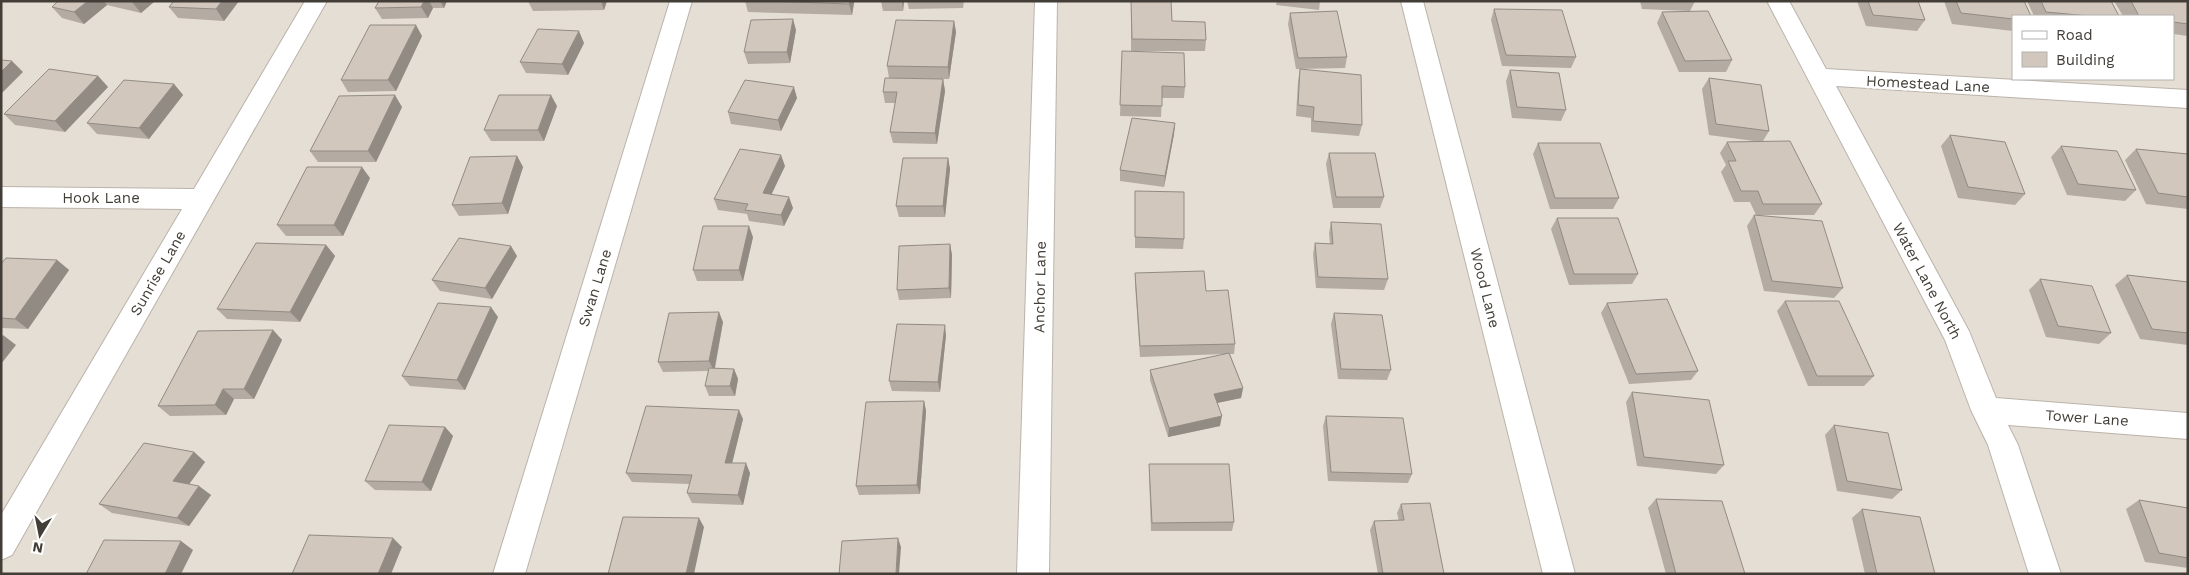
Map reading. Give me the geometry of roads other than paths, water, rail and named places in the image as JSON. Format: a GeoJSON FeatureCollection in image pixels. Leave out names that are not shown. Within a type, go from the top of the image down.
{"type":"FeatureCollection","features":[{"type":"Feature","properties":{"kind":"street","name":"Sunrise Lane"},"geometry":{"type":"LineString","coordinates":[[1,546],[316,1]]}},
{"type":"Feature","properties":{"kind":"street","name":"Swan Lane"},"geometry":{"type":"LineString","coordinates":[[509,574],[681,1]]}},
{"type":"Feature","properties":{"kind":"street","name":"Anchor Lane"},"geometry":{"type":"LineString","coordinates":[[1033,574],[1046,1]]}},
{"type":"Feature","properties":{"kind":"street","name":"Wood Lane"},"geometry":{"type":"LineString","coordinates":[[1412,1],[1559,574]]}},
{"type":"Feature","properties":{"kind":"street","name":"Water Lane North"},"geometry":{"type":"LineString","coordinates":[[1778,1],[1959,339],[1986,410],[2003,445],[2045,574]]}},
{"type":"Feature","properties":{"kind":"street","name":"Homestead Lane"},"geometry":{"type":"LineString","coordinates":[[1819,77],[2188,100]]}},
{"type":"Feature","properties":{"kind":"street","name":"Hook Lane"},"geometry":{"type":"LineString","coordinates":[[1,197],[201,198]]}},
{"type":"Feature","properties":{"kind":"street","name":"Tower Lane"},"geometry":{"type":"LineString","coordinates":[[1986,410],[2188,426]]}}]}
